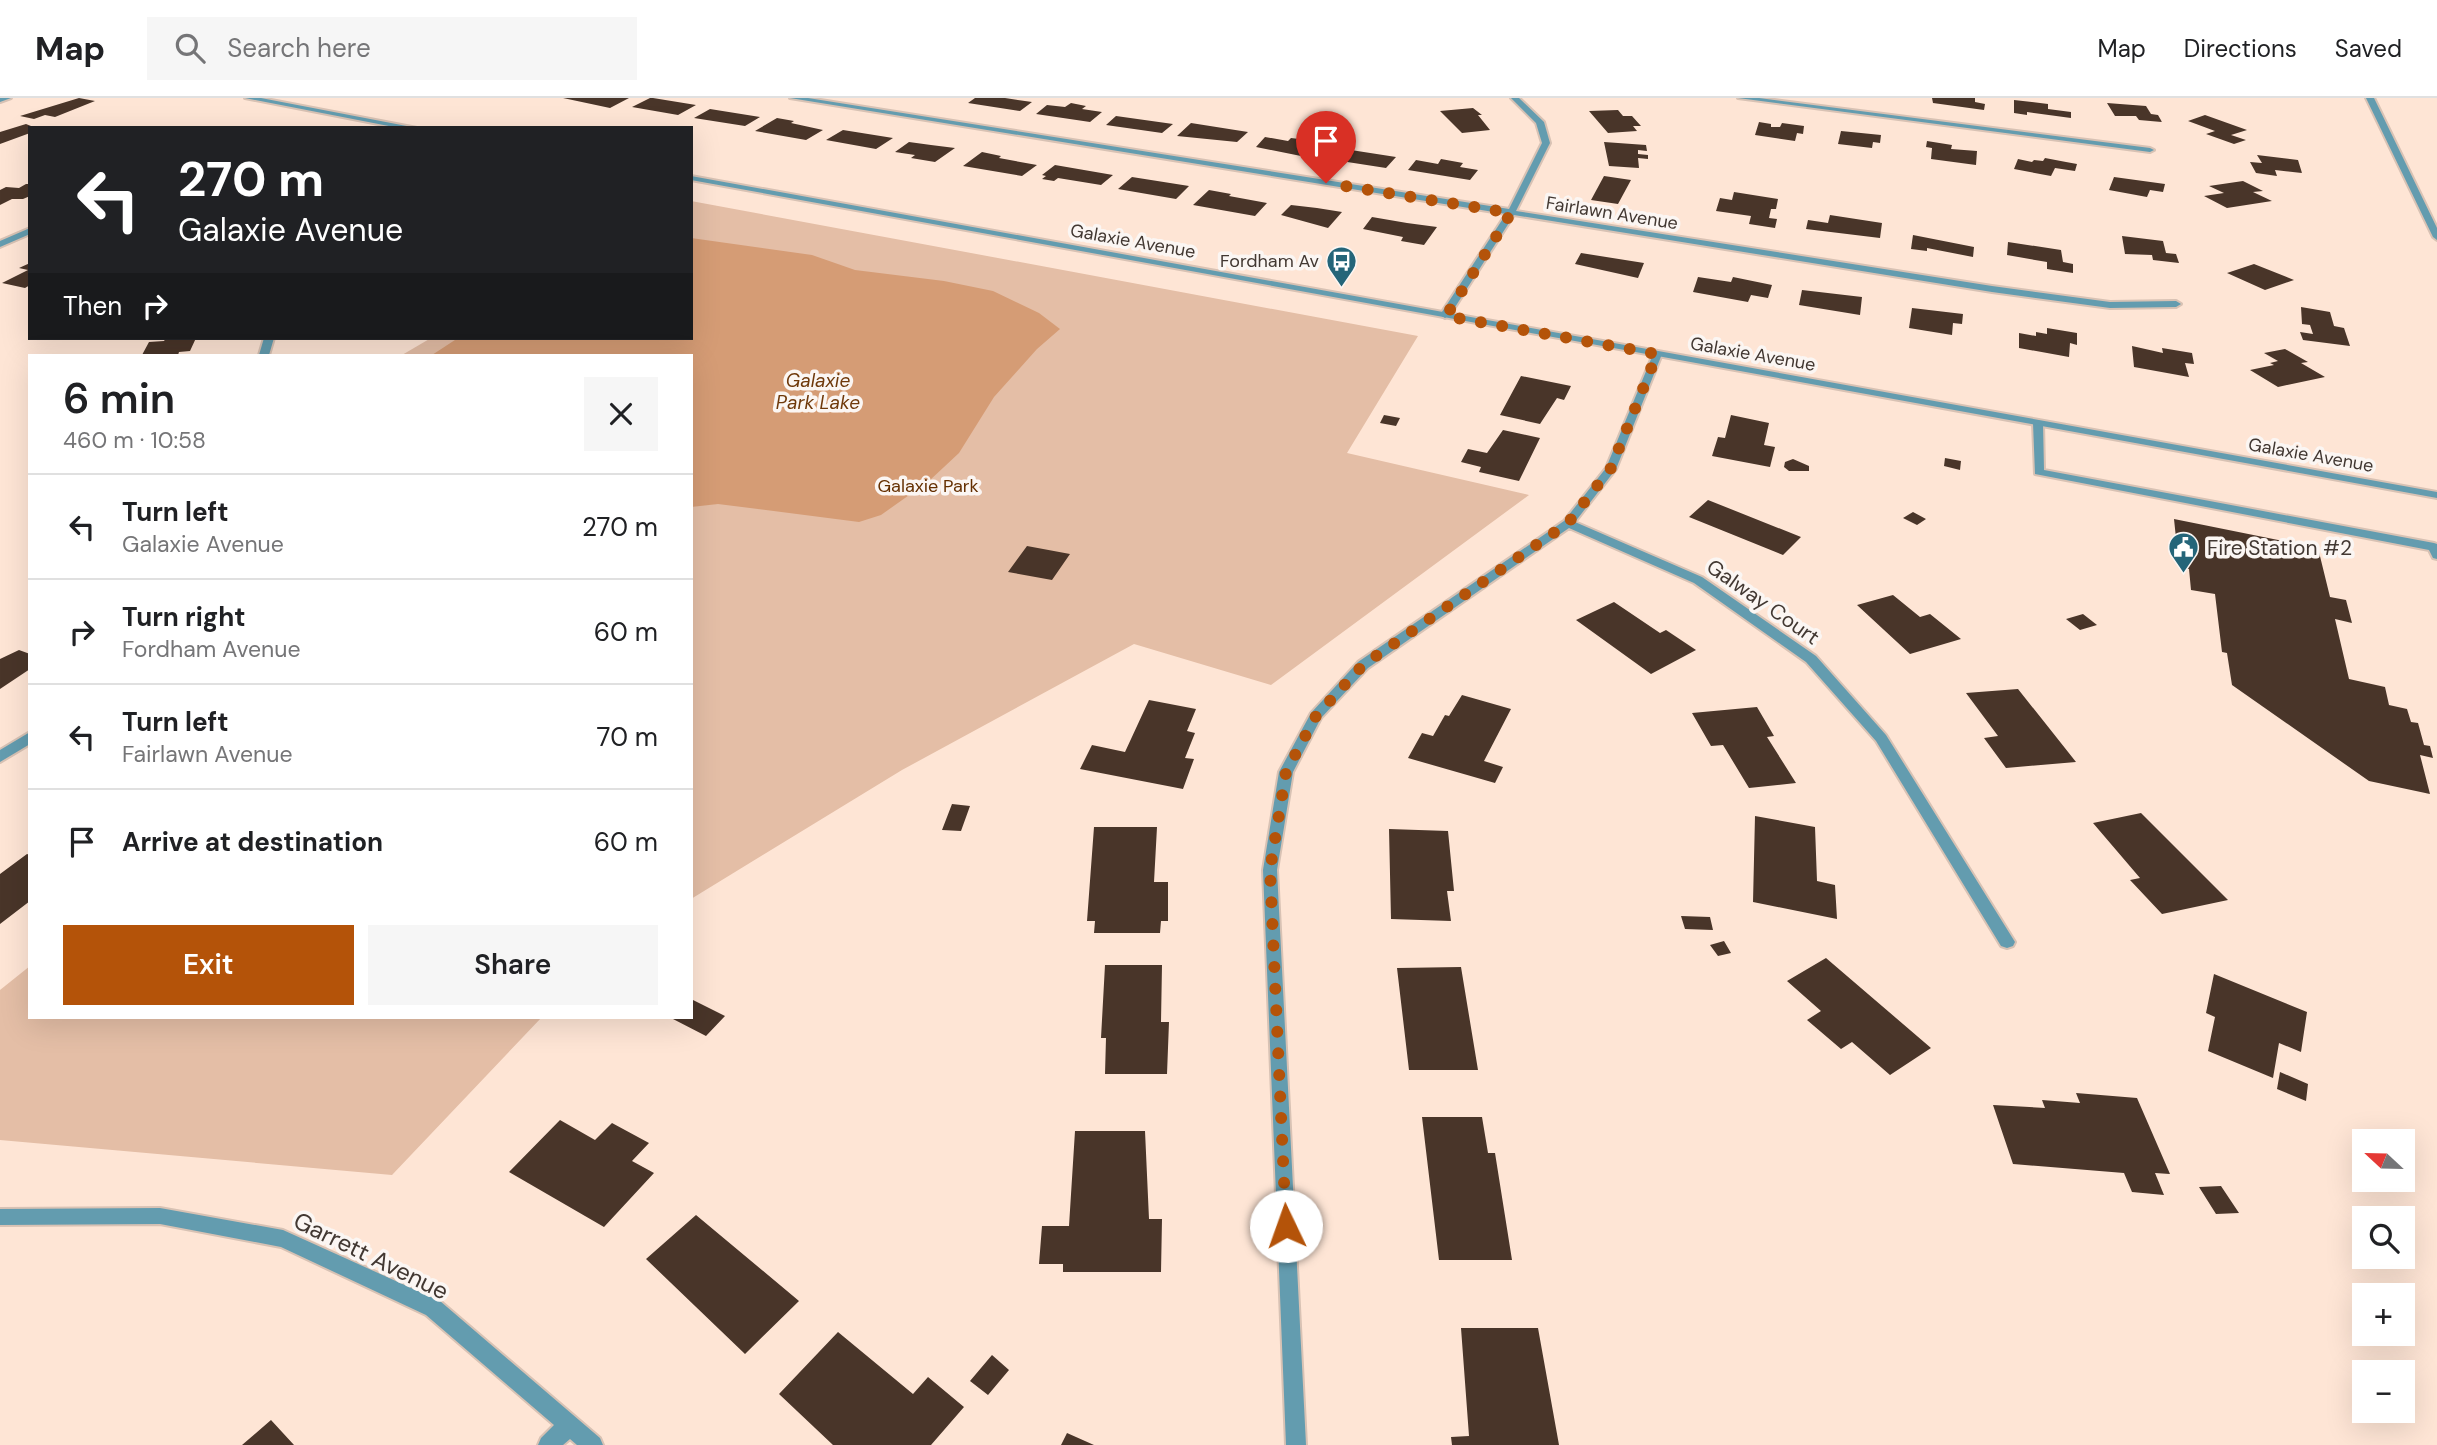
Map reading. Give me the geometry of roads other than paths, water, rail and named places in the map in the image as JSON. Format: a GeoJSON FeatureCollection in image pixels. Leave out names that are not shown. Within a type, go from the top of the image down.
{"type":"FeatureCollection","features":[{"type":"Feature","properties":{"kind":"street"},"geometry":{"type":"LineString","coordinates":[[0,100],[7,98]]}},
{"type":"Feature","properties":{"kind":"street"},"geometry":{"type":"LineString","coordinates":[[249,98],[402,126]]}},
{"type":"Feature","properties":{"kind":"street","name":"Fairlawn Avenue"},"geometry":{"type":"LineString","coordinates":[[794,98],[1992,289],[2110,305],[2176,304]]}},
{"type":"Feature","properties":{"kind":"street"},"geometry":{"type":"LineString","coordinates":[[1446,316],[1511,213],[1546,143],[1540,122],[1515,98]]}},
{"type":"Feature","properties":{"kind":"street"},"geometry":{"type":"LineString","coordinates":[[1742,98],[2150,150]]}},
{"type":"Feature","properties":{"kind":"street"},"geometry":{"type":"LineString","coordinates":[[2370,98],[2437,237]]}},
{"type":"Feature","properties":{"kind":"street","name":"Galaxie Avenue"},"geometry":{"type":"LineString","coordinates":[[693,178],[2437,495]]}},
{"type":"Feature","properties":{"kind":"street"},"geometry":{"type":"LineString","coordinates":[[0,244],[28,232]]}},
{"type":"Feature","properties":{"kind":"street"},"geometry":{"type":"LineString","coordinates":[[1296,1445],[1270,870],[1286,772],[1316,716],[1363,665],[1568,523],[1611,468],[1657,354]]}},
{"type":"Feature","properties":{"kind":"street"},"geometry":{"type":"LineString","coordinates":[[2038,423],[2039,472],[2434,547],[2437,555]]}},
{"type":"Feature","properties":{"kind":"street","name":"Galway Court"},"geometry":{"type":"LineString","coordinates":[[1568,523],[1698,580],[1811,659],[1881,738],[2007,942]]}},
{"type":"Feature","properties":{"kind":"street"},"geometry":{"type":"LineString","coordinates":[[0,757],[28,738]]}},
{"type":"Feature","properties":{"kind":"street","name":"Garrett Avenue"},"geometry":{"type":"LineString","coordinates":[[0,1217],[160,1216],[283,1239],[433,1308],[593,1445]]}},
{"type":"Feature","properties":{"kind":"street"},"geometry":{"type":"LineString","coordinates":[[548,1445],[570,1425]]}},
{"type":"Feature","properties":{"kind":"water","name":"Galaxie Park Lake"},"geometry":{"type":"Polygon","coordinates":[[[693,238],[812,255],[855,270],[944,281],[993,291],[1039,313],[1060,329],[1037,349],[994,397],[959,453],[929,481],[881,515],[859,522],[718,504],[693,507],[693,354],[434,354],[455,340],[693,340],[693,238]]]}},
{"type":"Feature","properties":{"kind":"place","name":"Fordham Av"},"geometry":{"type":"Point","coordinates":[1342,288]}},
{"type":"Feature","properties":{"kind":"place","name":"Fire Station #2"},"geometry":{"type":"Point","coordinates":[2184,575]}},
{"type":"Feature","properties":{"kind":"park label","name":"Galaxie Park"},"geometry":{"type":"Point","coordinates":[928,486]}}]}
